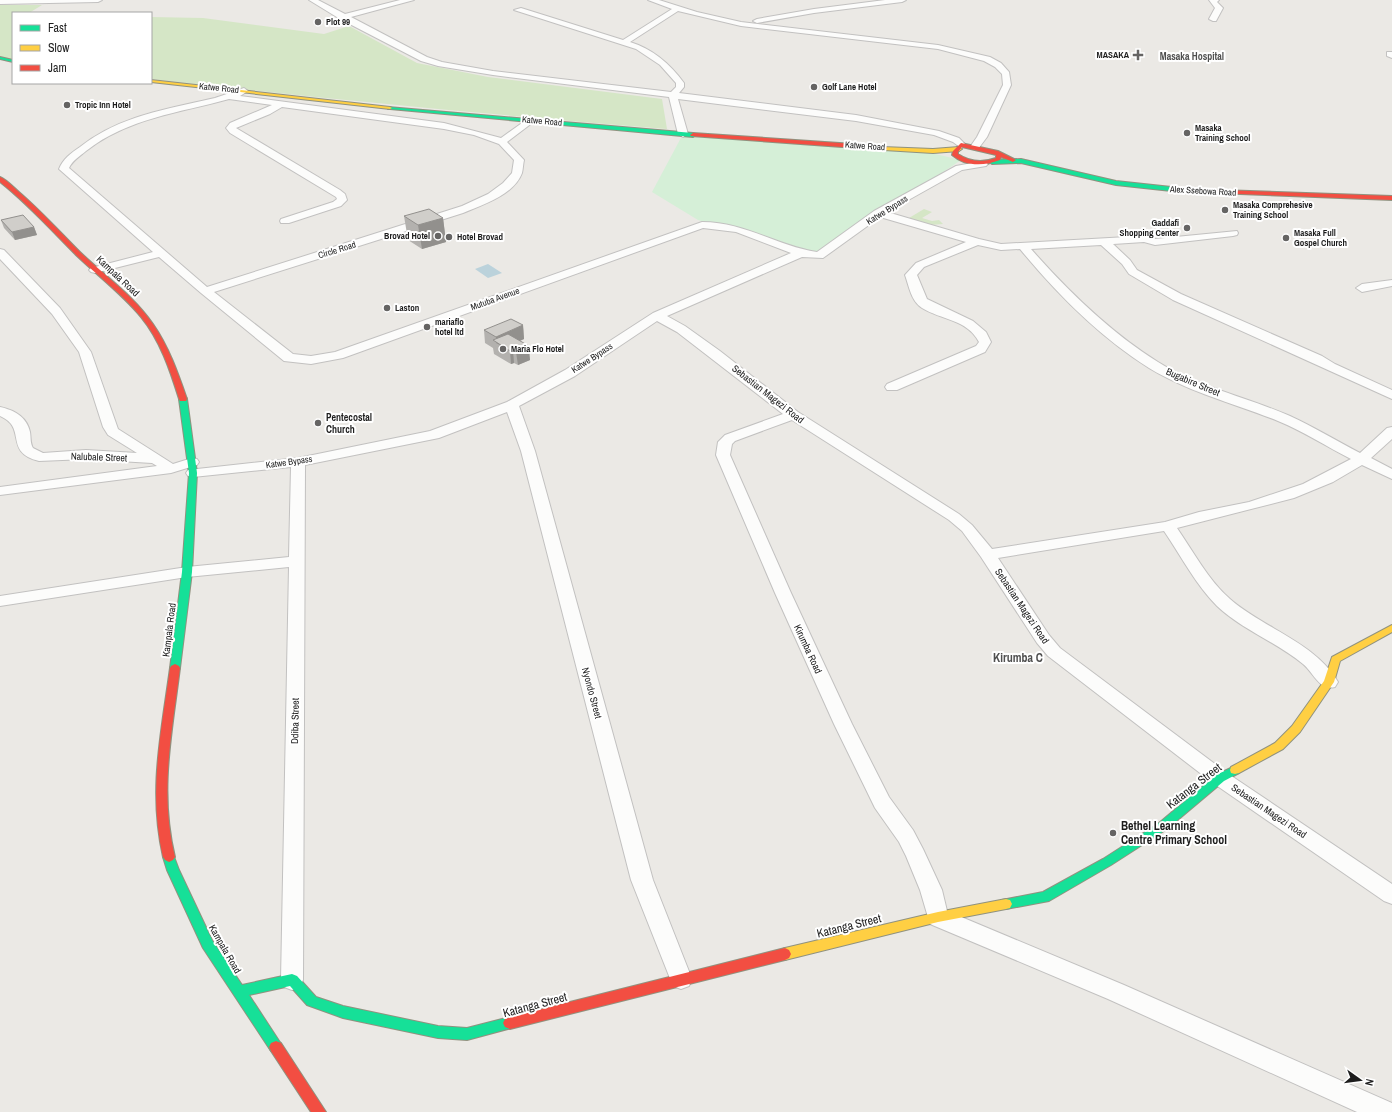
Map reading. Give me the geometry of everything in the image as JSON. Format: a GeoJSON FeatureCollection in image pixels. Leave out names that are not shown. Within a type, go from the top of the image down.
{"type":"FeatureCollection","features":[{"type":"Feature","properties":{"kind":"street"},"geometry":{"type":"LineString","coordinates":[[11,2],[20,0]]}},
{"type":"Feature","properties":{"kind":"street"},"geometry":{"type":"LineString","coordinates":[[0,2],[98,0]]}},
{"type":"Feature","properties":{"kind":"street"},"geometry":{"type":"LineString","coordinates":[[313,0],[424,59],[441,64],[493,73],[673,95],[902,126],[948,136],[956,140],[960,156]]}},
{"type":"Feature","properties":{"kind":"street"},"geometry":{"type":"LineString","coordinates":[[343,17],[377,7],[410,0]]}},
{"type":"Feature","properties":{"kind":"street"},"geometry":{"type":"LineString","coordinates":[[652,0],[672,7],[741,24],[938,47],[987,59],[998,65],[1006,74],[1007,85],[982,137],[975,147]]}},
{"type":"Feature","properties":{"kind":"street"},"geometry":{"type":"LineString","coordinates":[[741,24],[864,3],[902,0]]}},
{"type":"Feature","properties":{"kind":"street"},"geometry":{"type":"LineString","coordinates":[[1212,0],[1219,8],[1213,20]]}},
{"type":"Feature","properties":{"kind":"street"},"geometry":{"type":"LineString","coordinates":[[625,42],[672,7],[686,2]]}},
{"type":"Feature","properties":{"kind":"street"},"geometry":{"type":"LineString","coordinates":[[518,10],[625,42],[652,54],[673,73],[680,82],[680,87],[673,95]]}},
{"type":"Feature","properties":{"kind":"street"},"geometry":{"type":"LineString","coordinates":[[0,58],[12,61]]}},
{"type":"Feature","properties":{"kind":"street","name":"Katwe Road"},"geometry":{"type":"LineString","coordinates":[[152,81],[430,112],[683,134],[933,150],[960,156],[975,147],[994,151],[1017,162]]}},
{"type":"Feature","properties":{"kind":"street","name":"Circle Road"},"geometry":{"type":"LineString","coordinates":[[230,97],[444,126],[501,142],[519,160],[517,174],[496,194],[485,201],[383,236],[204,291],[64,169],[65,164],[94,139],[120,124],[183,107],[230,97],[244,91]]}},
{"type":"Feature","properties":{"kind":"street"},"geometry":{"type":"LineString","coordinates":[[673,95],[683,134]]}},
{"type":"Feature","properties":{"kind":"street"},"geometry":{"type":"LineString","coordinates":[[280,104],[267,112],[234,125],[231,128],[233,131],[336,192],[341,196],[342,200],[337,204],[285,221]]}},
{"type":"Feature","properties":{"kind":"street"},"geometry":{"type":"LineString","coordinates":[[501,142],[532,120]]}},
{"type":"Feature","properties":{"kind":"street"},"geometry":{"type":"LineString","coordinates":[[982,137],[999,155],[998,159],[988,163]]}},
{"type":"Feature","properties":{"kind":"street","name":"Katwe Bypass"},"geometry":{"type":"LineString","coordinates":[[0,491],[171,469],[298,462],[434,435],[512,405],[570,373],[657,316],[801,253],[819,256],[960,156],[988,163]]}},
{"type":"Feature","properties":{"kind":"street","name":"Alex Ssebowa Road"},"geometry":{"type":"LineString","coordinates":[[1017,162],[1021,161],[1141,187],[1184,191],[1392,198]]}},
{"type":"Feature","properties":{"kind":"street"},"geometry":{"type":"LineString","coordinates":[[988,163],[1017,162]]}},
{"type":"Feature","properties":{"kind":"street","name":"Kampala Road"},"geometry":{"type":"LineString","coordinates":[[0,179],[17,192],[95,270],[122,293],[144,317],[159,341],[174,371],[184,404],[193,468],[187,572],[166,743],[160,811],[165,844],[173,870],[207,944],[319,1112]]}},
{"type":"Feature","properties":{"kind":"street"},"geometry":{"type":"LineString","coordinates":[[878,213],[977,242],[1002,246],[1146,239],[1155,242],[1233,233]]}},
{"type":"Feature","properties":{"kind":"street","name":"Mutuba Avenue"},"geometry":{"type":"LineString","coordinates":[[204,291],[289,358],[311,360],[338,355],[702,225],[716,224],[729,227],[801,253]]}},
{"type":"Feature","properties":{"kind":"street"},"geometry":{"type":"LineString","coordinates":[[892,387],[981,349],[985,342],[983,336],[969,324],[926,306],[920,301],[917,296],[912,275],[920,265],[977,242]]}},
{"type":"Feature","properties":{"kind":"street"},"geometry":{"type":"LineString","coordinates":[[1104,242],[1126,262],[1133,272],[1177,297],[1392,394]]}},
{"type":"Feature","properties":{"kind":"street","name":"Bugabire Street"},"geometry":{"type":"LineString","coordinates":[[1023,246],[1057,286],[1121,342],[1154,365],[1178,378],[1285,419],[1342,449],[1355,462]]}},
{"type":"Feature","properties":{"kind":"street"},"geometry":{"type":"LineString","coordinates":[[0,252],[56,311],[85,352],[110,428],[113,432],[171,469]]}},
{"type":"Feature","properties":{"kind":"street"},"geometry":{"type":"LineString","coordinates":[[95,270],[160,253]]}},
{"type":"Feature","properties":{"kind":"street"},"geometry":{"type":"LineString","coordinates":[[1362,288],[1392,283]]}},
{"type":"Feature","properties":{"kind":"street","name":"Sebastian Magezi Road"},"geometry":{"type":"LineString","coordinates":[[657,316],[681,329],[793,415],[954,517],[967,528],[988,555],[998,573],[1043,639],[1054,652],[1220,778],[1392,895]]}},
{"type":"Feature","properties":{"kind":"street","name":"Nyondo Street"},"geometry":{"type":"LineString","coordinates":[[512,405],[528,451],[642,880],[681,979]]}},
{"type":"Feature","properties":{"kind":"street","name":"Nalubale Street"},"geometry":{"type":"LineString","coordinates":[[0,411],[16,418],[22,424],[27,450],[32,455],[40,457],[82,454],[155,459]]}},
{"type":"Feature","properties":{"kind":"street","name":"Kirumba Road"},"geometry":{"type":"LineString","coordinates":[[793,415],[730,438],[725,442],[723,455],[783,593],[843,724],[882,802],[906,836],[916,855],[931,890],[938,917]]}},
{"type":"Feature","properties":{"kind":"street"},"geometry":{"type":"LineString","coordinates":[[988,555],[1168,526],[1188,518],[1281,499],[1304,490],[1355,462],[1381,445],[1392,431]]}},
{"type":"Feature","properties":{"kind":"street","name":"Ddiba Street"},"geometry":{"type":"LineString","coordinates":[[292,980],[298,462]]}},
{"type":"Feature","properties":{"kind":"street"},"geometry":{"type":"LineString","coordinates":[[1355,462],[1392,475]]}},
{"type":"Feature","properties":{"kind":"street"},"geometry":{"type":"LineString","coordinates":[[1168,526],[1211,590],[1224,603],[1268,634],[1310,660],[1329,682]]}},
{"type":"Feature","properties":{"kind":"street"},"geometry":{"type":"LineString","coordinates":[[0,601],[187,572],[297,561]]}},
{"type":"Feature","properties":{"kind":"street"},"geometry":{"type":"LineString","coordinates":[[1310,660],[1336,659],[1389,629]]}},
{"type":"Feature","properties":{"kind":"street","name":"Katanga Street"},"geometry":{"type":"LineString","coordinates":[[292,980],[312,1001],[343,1012],[438,1032],[467,1034],[681,979],[938,917],[1045,897],[1107,862],[1164,826],[1220,778],[1278,746],[1296,729],[1329,682],[1336,659]]}},
{"type":"Feature","properties":{"kind":"street"},"geometry":{"type":"LineString","coordinates":[[938,917],[1116,992],[1385,1112]]}},
{"type":"Feature","properties":{"kind":"street"},"geometry":{"type":"LineString","coordinates":[[238,992],[292,980]]}},
{"type":"Feature","properties":{"kind":"green space"},"geometry":{"type":"Polygon","coordinates":[[[0,5],[42,5],[31,12],[12,12],[12,61],[0,57],[0,5]]]}},
{"type":"Feature","properties":{"kind":"green space"},"geometry":{"type":"Polygon","coordinates":[[[152,17],[203,18],[324,34],[349,26],[417,63],[488,77],[662,99],[667,129],[409,106],[152,79],[152,17]]]}},
{"type":"Feature","properties":{"kind":"green space"},"geometry":{"type":"Polygon","coordinates":[[[683,134],[918,150],[961,160],[819,256],[698,220],[652,192],[683,134]]]}},
{"type":"Feature","properties":{"kind":"green space"},"geometry":{"type":"Polygon","coordinates":[[[924,209],[932,212],[922,218],[932,221],[939,220],[943,224],[930,225],[909,218],[924,209]]]}},
{"type":"Feature","properties":{"kind":"water"},"geometry":{"type":"Polygon","coordinates":[[[488,264],[502,273],[488,278],[475,269],[488,264]]]}},
{"type":"Feature","properties":{"kind":"building"},"geometry":{"type":"Polygon","coordinates":[[[429,209],[443,218],[418,225],[404,216],[429,209]]]}},
{"type":"Feature","properties":{"kind":"building"},"geometry":{"type":"Polygon","coordinates":[[[23,215],[34,227],[12,232],[1,220],[23,215]]]}},
{"type":"Feature","properties":{"kind":"building"},"geometry":{"type":"Polygon","coordinates":[[[511,319],[523,325],[496,337],[484,330],[511,319]]]}},
{"type":"Feature","properties":{"kind":"building"},"geometry":{"type":"Polygon","coordinates":[[[508,334],[529,346],[516,352],[513,350],[510,351],[493,340],[508,334]]]}},
{"type":"Feature","properties":{"kind":"traffic: fast"},"geometry":{"type":"LineString","coordinates":[[0,58],[12,61]]}},
{"type":"Feature","properties":{"kind":"traffic: fast"},"geometry":{"type":"LineString","coordinates":[[390,108],[693,135]]}},
{"type":"Feature","properties":{"kind":"traffic: fast"},"geometry":{"type":"LineString","coordinates":[[992,162],[1021,161],[1116,183],[1190,191]]}},
{"type":"Feature","properties":{"kind":"traffic: fast"},"geometry":{"type":"LineString","coordinates":[[175,668],[187,572],[193,473],[183,399]]}},
{"type":"Feature","properties":{"kind":"traffic: fast"},"geometry":{"type":"LineString","coordinates":[[1006,904],[1045,897],[1107,862],[1163,826],[1220,778],[1235,770]]}},
{"type":"Feature","properties":{"kind":"traffic: fast"},"geometry":{"type":"LineString","coordinates":[[169,857],[173,870],[207,944],[276,1047]]}},
{"type":"Feature","properties":{"kind":"traffic: fast"},"geometry":{"type":"LineString","coordinates":[[238,992],[292,980],[312,1001],[343,1012],[438,1032],[467,1034],[510,1023]]}},
{"type":"Feature","properties":{"kind":"traffic: slow"},"geometry":{"type":"LineString","coordinates":[[152,81],[390,108]]}},
{"type":"Feature","properties":{"kind":"traffic: slow"},"geometry":{"type":"LineString","coordinates":[[884,148],[933,151],[959,149]]}},
{"type":"Feature","properties":{"kind":"traffic: slow"},"geometry":{"type":"LineString","coordinates":[[1235,770],[1279,746],[1296,729],[1329,682],[1336,659],[1392,628]]}},
{"type":"Feature","properties":{"kind":"traffic: slow"},"geometry":{"type":"LineString","coordinates":[[785,954],[938,917],[1006,904]]}},
{"type":"Feature","properties":{"kind":"traffic: jam"},"geometry":{"type":"LineString","coordinates":[[693,135],[884,148]]}},
{"type":"Feature","properties":{"kind":"traffic: jam"},"geometry":{"type":"LineString","coordinates":[[996,152],[999,155],[998,159],[981,163],[965,161],[955,155],[955,152],[961,145],[974,147],[994,153],[1000,155],[1013,160]]}},
{"type":"Feature","properties":{"kind":"traffic: jam"},"geometry":{"type":"LineString","coordinates":[[0,179],[30,205],[86,261],[129,299],[144,316],[151,325],[162,345],[176,377],[183,399]]}},
{"type":"Feature","properties":{"kind":"traffic: jam"},"geometry":{"type":"LineString","coordinates":[[1190,191],[1392,198]]}},
{"type":"Feature","properties":{"kind":"traffic: jam"},"geometry":{"type":"LineString","coordinates":[[169,857],[161,811],[161,787],[165,739],[175,668]]}},
{"type":"Feature","properties":{"kind":"traffic: jam"},"geometry":{"type":"LineString","coordinates":[[510,1023],[785,954]]}},
{"type":"Feature","properties":{"kind":"traffic: jam"},"geometry":{"type":"LineString","coordinates":[[276,1047],[319,1112]]}},
{"type":"Feature","properties":{"kind":"place","name":"Plot 99"},"geometry":{"type":"Point","coordinates":[318,22]}},
{"type":"Feature","properties":{"kind":"place","name":"MASAKA"},"geometry":{"type":"Point","coordinates":[1138,55]}},
{"type":"Feature","properties":{"kind":"place","name":"Golf Lane Hotel"},"geometry":{"type":"Point","coordinates":[814,87]}},
{"type":"Feature","properties":{"kind":"place","name":"Tropic Inn Hotel"},"geometry":{"type":"Point","coordinates":[67,105]}},
{"type":"Feature","properties":{"kind":"place","name":"Masaka Training School"},"geometry":{"type":"Point","coordinates":[1187,133]}},
{"type":"Feature","properties":{"kind":"place","name":"Masaka Comprehesive Training School"},"geometry":{"type":"Point","coordinates":[1225,210]}},
{"type":"Feature","properties":{"kind":"place","name":"Gaddafi Shopping Center"},"geometry":{"type":"Point","coordinates":[1187,228]}},
{"type":"Feature","properties":{"kind":"place","name":"Brovad Hotel"},"geometry":{"type":"Point","coordinates":[438,236]}},
{"type":"Feature","properties":{"kind":"place","name":"Hotel Brovad"},"geometry":{"type":"Point","coordinates":[449,237]}},
{"type":"Feature","properties":{"kind":"place","name":"Masaka Full Gospel Church"},"geometry":{"type":"Point","coordinates":[1286,238]}},
{"type":"Feature","properties":{"kind":"place","name":"Laston"},"geometry":{"type":"Point","coordinates":[387,308]}},
{"type":"Feature","properties":{"kind":"place","name":"mariaflo hotel ltd"},"geometry":{"type":"Point","coordinates":[427,327]}},
{"type":"Feature","properties":{"kind":"place","name":"Maria Flo Hotel"},"geometry":{"type":"Point","coordinates":[503,349]}},
{"type":"Feature","properties":{"kind":"place","name":"Pentecostal Church"},"geometry":{"type":"Point","coordinates":[318,423]}},
{"type":"Feature","properties":{"kind":"place","name":"Bethel Learning Centre Primary School"},"geometry":{"type":"Point","coordinates":[1113,833]}},
{"type":"Feature","properties":{"kind":"district","name":"Masaka Hospital"},"geometry":{"type":"Point","coordinates":[1192,56]}},
{"type":"Feature","properties":{"kind":"district","name":"Kirumba C"},"geometry":{"type":"Point","coordinates":[1018,658]}}]}
